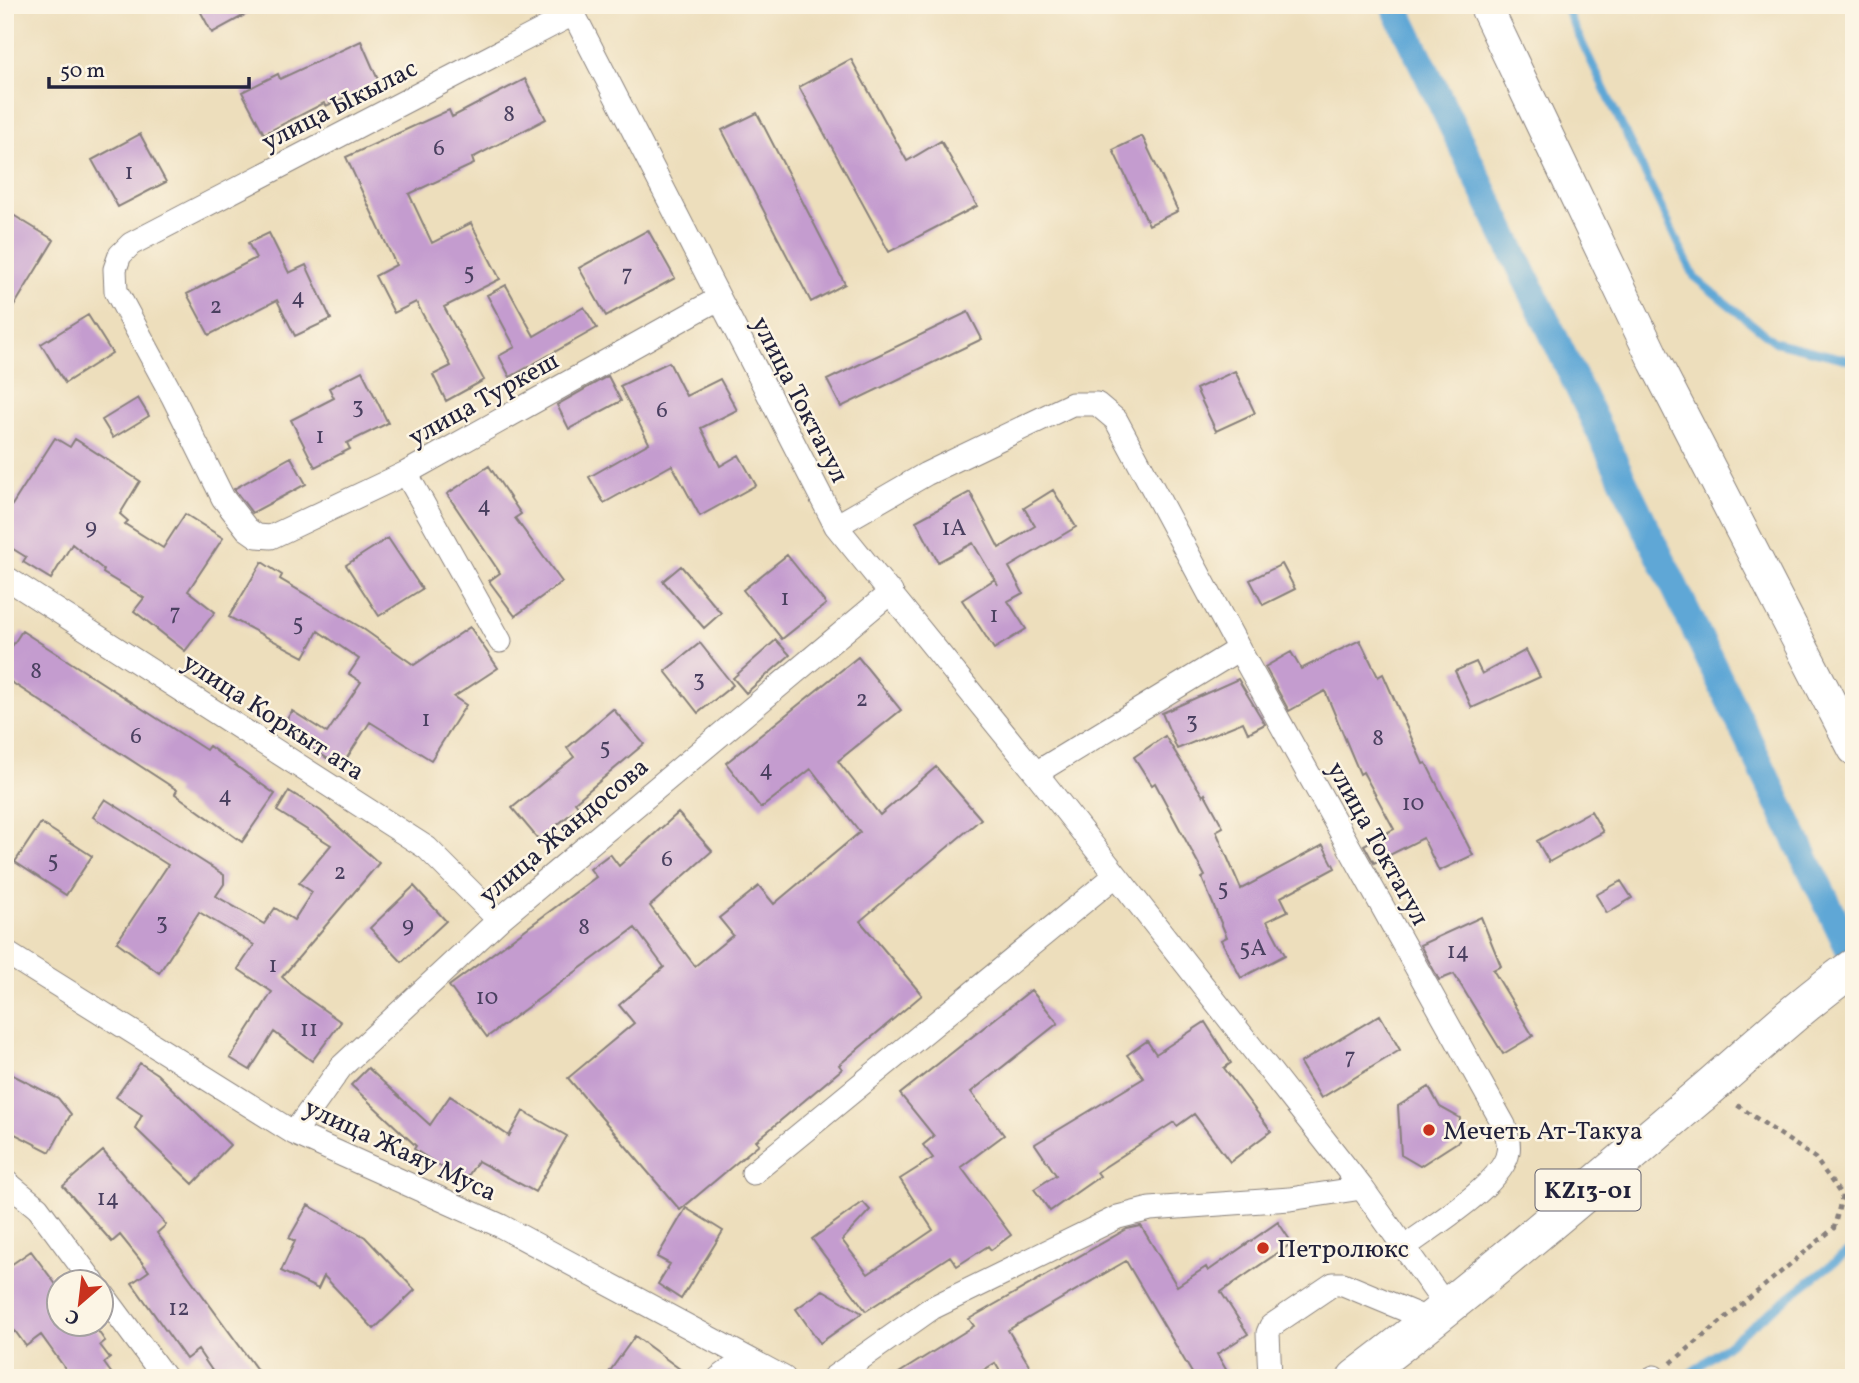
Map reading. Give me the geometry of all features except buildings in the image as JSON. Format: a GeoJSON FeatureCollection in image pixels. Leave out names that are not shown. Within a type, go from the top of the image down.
{"type":"FeatureCollection","features":[{"type":"Feature","properties":{"kind":"main road"},"geometry":{"type":"LineString","coordinates":[[1485,5],[1655,362],[1854,749]]}},
{"type":"Feature","properties":{"kind":"main road","name":"KZ13-01"},"geometry":{"type":"LineString","coordinates":[[1356,1378],[1440,1315],[1710,1087],[1814,995],[1854,967]]}},
{"type":"Feature","properties":{"kind":"street","name":"улица Ыкылас"},"geometry":{"type":"LineString","coordinates":[[271,537],[257,536],[247,529],[223,498],[173,395],[116,291],[115,269],[120,255],[131,244],[571,10]]}},
{"type":"Feature","properties":{"kind":"street","name":"улица Токтагул"},"geometry":{"type":"LineString","coordinates":[[571,10],[836,526],[1036,773],[1362,1188],[1406,1246],[1440,1315]]}},
{"type":"Feature","properties":{"kind":"street","name":"улица Туркеш"},"geometry":{"type":"LineString","coordinates":[[271,537],[405,473],[718,299]]}},
{"type":"Feature","properties":{"kind":"street","name":"улица Токтагул"},"geometry":{"type":"LineString","coordinates":[[836,526],[926,474],[1072,404],[1097,404],[1116,420],[1239,649],[1504,1125],[1508,1138],[1508,1153],[1488,1182],[1406,1246]]}},
{"type":"Feature","properties":{"kind":"street"},"geometry":{"type":"LineString","coordinates":[[405,473],[500,641]]}},
{"type":"Feature","properties":{"kind":"street","name":"улица Коркыт ата"},"geometry":{"type":"LineString","coordinates":[[5,577],[427,848],[499,920]]}},
{"type":"Feature","properties":{"kind":"street","name":"улица Жандосова"},"geometry":{"type":"LineString","coordinates":[[294,1133],[341,1067],[499,920],[891,592]]}},
{"type":"Feature","properties":{"kind":"street"},"geometry":{"type":"LineString","coordinates":[[1036,773],[1239,649]]}},
{"type":"Feature","properties":{"kind":"street"},"geometry":{"type":"LineString","coordinates":[[753,1173],[1115,876]]}},
{"type":"Feature","properties":{"kind":"street","name":"улица Жаяу Муса"},"geometry":{"type":"LineString","coordinates":[[5,952],[294,1133],[501,1226],[745,1359],[785,1378]]}},
{"type":"Feature","properties":{"kind":"street"},"geometry":{"type":"LineString","coordinates":[[5,1181],[38,1208],[83,1268]]}},
{"type":"Feature","properties":{"kind":"street"},"geometry":{"type":"LineString","coordinates":[[833,1378],[932,1308],[1118,1217],[1150,1209],[1290,1199],[1362,1188]]}},
{"type":"Feature","properties":{"kind":"street"},"geometry":{"type":"LineString","coordinates":[[1270,1378],[1268,1333],[1271,1326],[1333,1284],[1343,1284],[1440,1315]]}},
{"type":"Feature","properties":{"kind":"street"},"geometry":{"type":"LineString","coordinates":[[116,1312],[164,1378]]}},
{"type":"Feature","properties":{"kind":"street"},"geometry":{"type":"LineString","coordinates":[[719,1378],[745,1359]]}},
{"type":"Feature","properties":{"kind":"path"},"geometry":{"type":"LineString","coordinates":[[1654,1378],[1834,1228],[1842,1196],[1815,1158],[1710,1087]]}},
{"type":"Feature","properties":{"kind":"waterway"},"geometry":{"type":"LineString","coordinates":[[1394,5],[1854,959]]}},
{"type":"Feature","properties":{"kind":"waterway"},"geometry":{"type":"LineString","coordinates":[[1564,5],[1695,278],[1775,342],[1854,361]]}},
{"type":"Feature","properties":{"kind":"waterway"},"geometry":{"type":"LineString","coordinates":[[1684,1378],[1854,1247]]}},
{"type":"Feature","properties":{"kind":"place","name":"Мечеть Ат-Такуа"},"geometry":{"type":"Point","coordinates":[1429,1130]}},
{"type":"Feature","properties":{"kind":"place","name":"Петролюкс"},"geometry":{"type":"Point","coordinates":[1263,1248]}}]}
